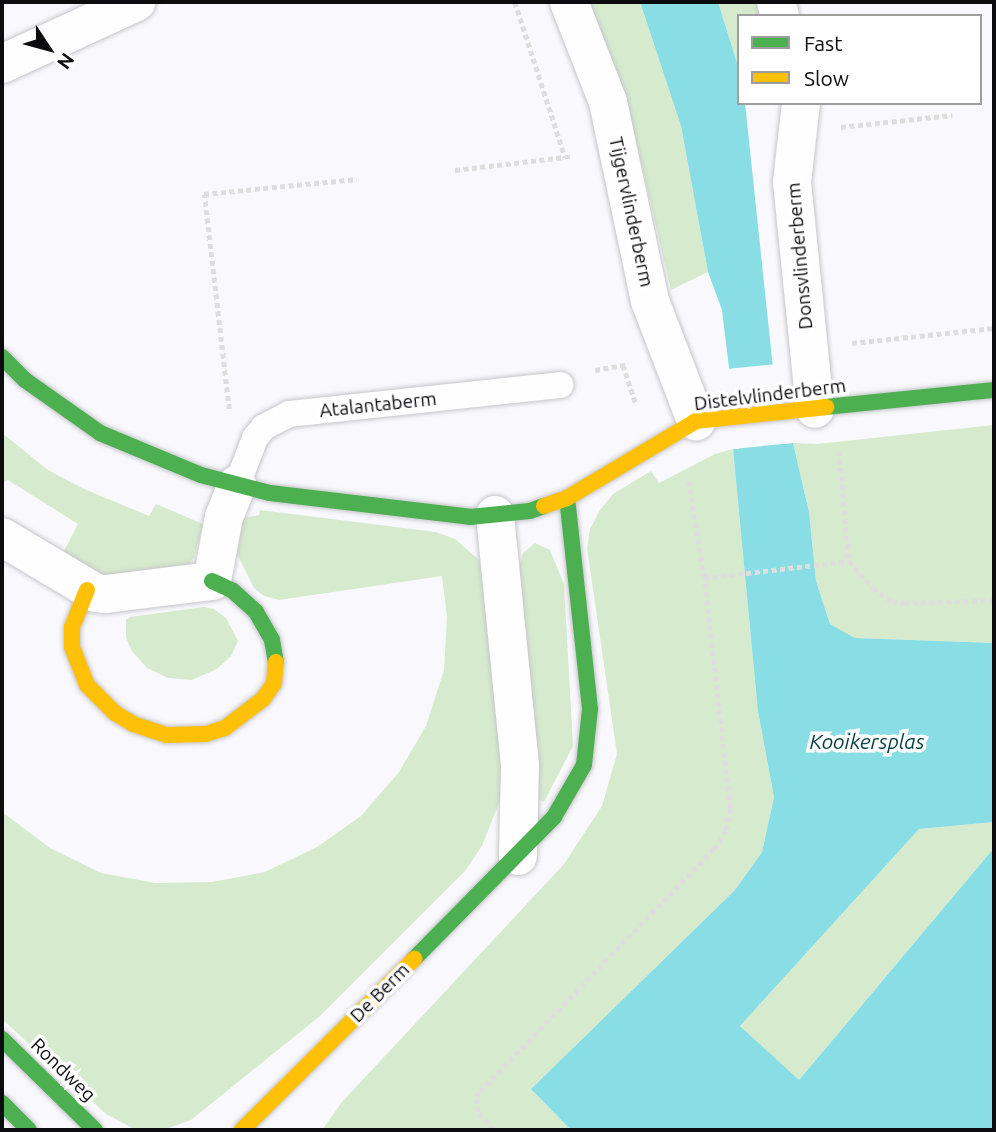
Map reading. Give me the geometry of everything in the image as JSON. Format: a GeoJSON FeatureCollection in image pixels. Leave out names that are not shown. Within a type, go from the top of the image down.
{"type":"FeatureCollection","features":[{"type":"Feature","properties":{"kind":"street"},"geometry":{"type":"LineString","coordinates":[[2,64],[136,2]]}},
{"type":"Feature","properties":{"kind":"street","name":"Tijgervlinderberm"},"geometry":{"type":"LineString","coordinates":[[569,2],[608,102],[620,152],[639,262],[669,358],[700,424]]}},
{"type":"Feature","properties":{"kind":"street","name":"Donsvlinderberm"},"geometry":{"type":"LineString","coordinates":[[800,117],[792,182],[813,409]]}},
{"type":"Feature","properties":{"kind":"street"},"geometry":{"type":"LineString","coordinates":[[2,357],[25,380],[68,413],[100,432],[167,462],[236,485],[308,498],[426,513],[513,513],[520,765],[518,856]]}},
{"type":"Feature","properties":{"kind":"street","name":"Distelvlinderberm"},"geometry":{"type":"LineString","coordinates":[[513,513],[567,498],[700,424],[994,390]]}},
{"type":"Feature","properties":{"kind":"street"},"geometry":{"type":"LineString","coordinates":[[212,581],[224,517],[236,485]]}},
{"type":"Feature","properties":{"kind":"street","name":"De Berm"},"geometry":{"type":"LineString","coordinates":[[242,1130],[518,856],[554,817],[584,765],[590,709],[567,498]]}},
{"type":"Feature","properties":{"kind":"street"},"geometry":{"type":"LineString","coordinates":[[2,537],[87,590],[106,594],[212,581],[233,591],[256,612],[272,640],[277,667],[274,683],[263,699],[225,728],[206,734],[166,735],[133,724],[115,713],[87,685],[72,647],[72,627],[87,590]]}},
{"type":"Feature","properties":{"kind":"street","name":"Rondweg"},"geometry":{"type":"LineString","coordinates":[[2,1039],[95,1130]]}},
{"type":"Feature","properties":{"kind":"street"},"geometry":{"type":"LineString","coordinates":[[2,1103],[29,1130]]}},
{"type":"Feature","properties":{"kind":"lane","name":"Atalantaberm"},"geometry":{"type":"LineString","coordinates":[[255,438],[264,427],[289,414],[560,385]]}},
{"type":"Feature","properties":{"kind":"lane"},"geometry":{"type":"LineString","coordinates":[[236,485],[255,438]]}},
{"type":"Feature","properties":{"kind":"path"},"geometry":{"type":"LineString","coordinates":[[515,2],[565,157]]}},
{"type":"Feature","properties":{"kind":"path"},"geometry":{"type":"LineString","coordinates":[[800,117],[952,115]]}},
{"type":"Feature","properties":{"kind":"path"},"geometry":{"type":"LineString","coordinates":[[455,170],[620,152]]}},
{"type":"Feature","properties":{"kind":"path"},"geometry":{"type":"LineString","coordinates":[[255,438],[230,414],[204,194],[356,178]]}},
{"type":"Feature","properties":{"kind":"path"},"geometry":{"type":"LineString","coordinates":[[808,347],[994,328]]}},
{"type":"Feature","properties":{"kind":"path"},"geometry":{"type":"LineString","coordinates":[[560,385],[573,374],[669,358]]}},
{"type":"Feature","properties":{"kind":"path"},"geometry":{"type":"LineString","coordinates":[[813,409],[849,561],[873,588],[892,601],[994,600]]}},
{"type":"Feature","properties":{"kind":"path"},"geometry":{"type":"LineString","coordinates":[[493,1130],[478,1112],[476,1097],[480,1091],[714,849],[726,830],[730,808],[704,578],[686,466],[700,424]]}},
{"type":"Feature","properties":{"kind":"path"},"geometry":{"type":"LineString","coordinates":[[704,578],[849,561]]}},
{"type":"Feature","properties":{"kind":"green space"},"geometry":{"type":"Polygon","coordinates":[[[586,2],[640,2],[681,126],[708,272],[671,290],[638,149],[586,2]]]}},
{"type":"Feature","properties":{"kind":"green space"},"geometry":{"type":"Polygon","coordinates":[[[718,2],[757,2],[761,14],[737,14],[737,63],[718,2]]]}},
{"type":"Feature","properties":{"kind":"green space"},"geometry":{"type":"Polygon","coordinates":[[[994,425],[994,643],[855,638],[830,624],[816,581],[809,512],[793,443],[817,444],[994,425]]]}},
{"type":"Feature","properties":{"kind":"green space"},"geometry":{"type":"Polygon","coordinates":[[[2,433],[48,470],[82,488],[149,516],[156,504],[203,524],[194,558],[186,567],[111,578],[96,575],[63,553],[78,524],[8,480],[2,483],[2,433]]]}},
{"type":"Feature","properties":{"kind":"green space"},"geometry":{"type":"Polygon","coordinates":[[[733,449],[758,712],[774,797],[762,852],[735,890],[531,1089],[571,1130],[322,1130],[342,1102],[564,864],[602,806],[617,754],[587,548],[590,529],[600,510],[613,494],[651,471],[659,483],[715,454],[733,449]]]}},
{"type":"Feature","properties":{"kind":"green space"},"geometry":{"type":"Polygon","coordinates":[[[260,510],[436,532],[455,539],[479,560],[486,576],[504,790],[482,846],[465,871],[320,1016],[191,1120],[163,1130],[134,1129],[106,1114],[2,1019],[2,812],[50,848],[101,873],[155,883],[212,882],[265,872],[317,847],[361,816],[399,772],[426,726],[444,670],[447,617],[442,576],[279,600],[264,596],[254,588],[237,554],[235,542],[244,518],[259,515],[260,510]]]}},
{"type":"Feature","properties":{"kind":"green space"},"geometry":{"type":"Polygon","coordinates":[[[535,543],[550,550],[564,584],[573,746],[544,802],[537,799],[517,576],[523,553],[535,543]]]}},
{"type":"Feature","properties":{"kind":"green space"},"geometry":{"type":"Polygon","coordinates":[[[204,607],[214,609],[226,618],[238,641],[231,656],[217,669],[192,680],[168,678],[147,668],[131,650],[126,637],[126,620],[130,617],[204,607]]]}},
{"type":"Feature","properties":{"kind":"green space"},"geometry":{"type":"Polygon","coordinates":[[[994,822],[994,848],[798,1081],[740,1026],[919,829],[994,822]]]}},
{"type":"Feature","properties":{"kind":"water","name":"Kooikersplas"},"geometry":{"type":"Polygon","coordinates":[[[640,2],[718,2],[737,63],[737,105],[745,105],[781,444],[793,443],[809,512],[816,581],[830,624],[855,638],[994,643],[994,822],[919,829],[740,1026],[799,1080],[994,848],[994,1130],[571,1130],[531,1089],[735,890],[762,852],[774,797],[758,712],[733,449],[739,449],[722,310],[708,272],[681,126],[640,2]]]}},
{"type":"Feature","properties":{"kind":"pier"},"geometry":{"type":"Polygon","coordinates":[[[778,364],[784,440],[792,439],[793,443],[733,449],[735,445],[727,369],[778,364]]]}},
{"type":"Feature","properties":{"kind":"traffic: fast"},"geometry":{"type":"LineString","coordinates":[[2,357],[25,380],[100,433],[201,475],[270,493],[470,517],[530,511],[544,506]]}},
{"type":"Feature","properties":{"kind":"traffic: fast"},"geometry":{"type":"LineString","coordinates":[[826,407],[994,390]]}},
{"type":"Feature","properties":{"kind":"traffic: fast"},"geometry":{"type":"LineString","coordinates":[[414,959],[554,817],[584,765],[590,709],[567,498]]}},
{"type":"Feature","properties":{"kind":"traffic: fast"},"geometry":{"type":"LineString","coordinates":[[212,581],[233,591],[256,612],[272,640],[276,662]]}},
{"type":"Feature","properties":{"kind":"traffic: fast"},"geometry":{"type":"LineString","coordinates":[[2,1039],[95,1130]]}},
{"type":"Feature","properties":{"kind":"traffic: fast"},"geometry":{"type":"LineString","coordinates":[[2,1103],[29,1130]]}},
{"type":"Feature","properties":{"kind":"traffic: slow"},"geometry":{"type":"LineString","coordinates":[[544,506],[567,498],[696,421],[826,407]]}},
{"type":"Feature","properties":{"kind":"traffic: slow"},"geometry":{"type":"LineString","coordinates":[[87,590],[72,627],[72,647],[87,685],[115,713],[133,724],[166,735],[206,734],[225,728],[263,699],[274,683],[276,662]]}},
{"type":"Feature","properties":{"kind":"traffic: slow"},"geometry":{"type":"LineString","coordinates":[[242,1130],[414,959]]}}]}
